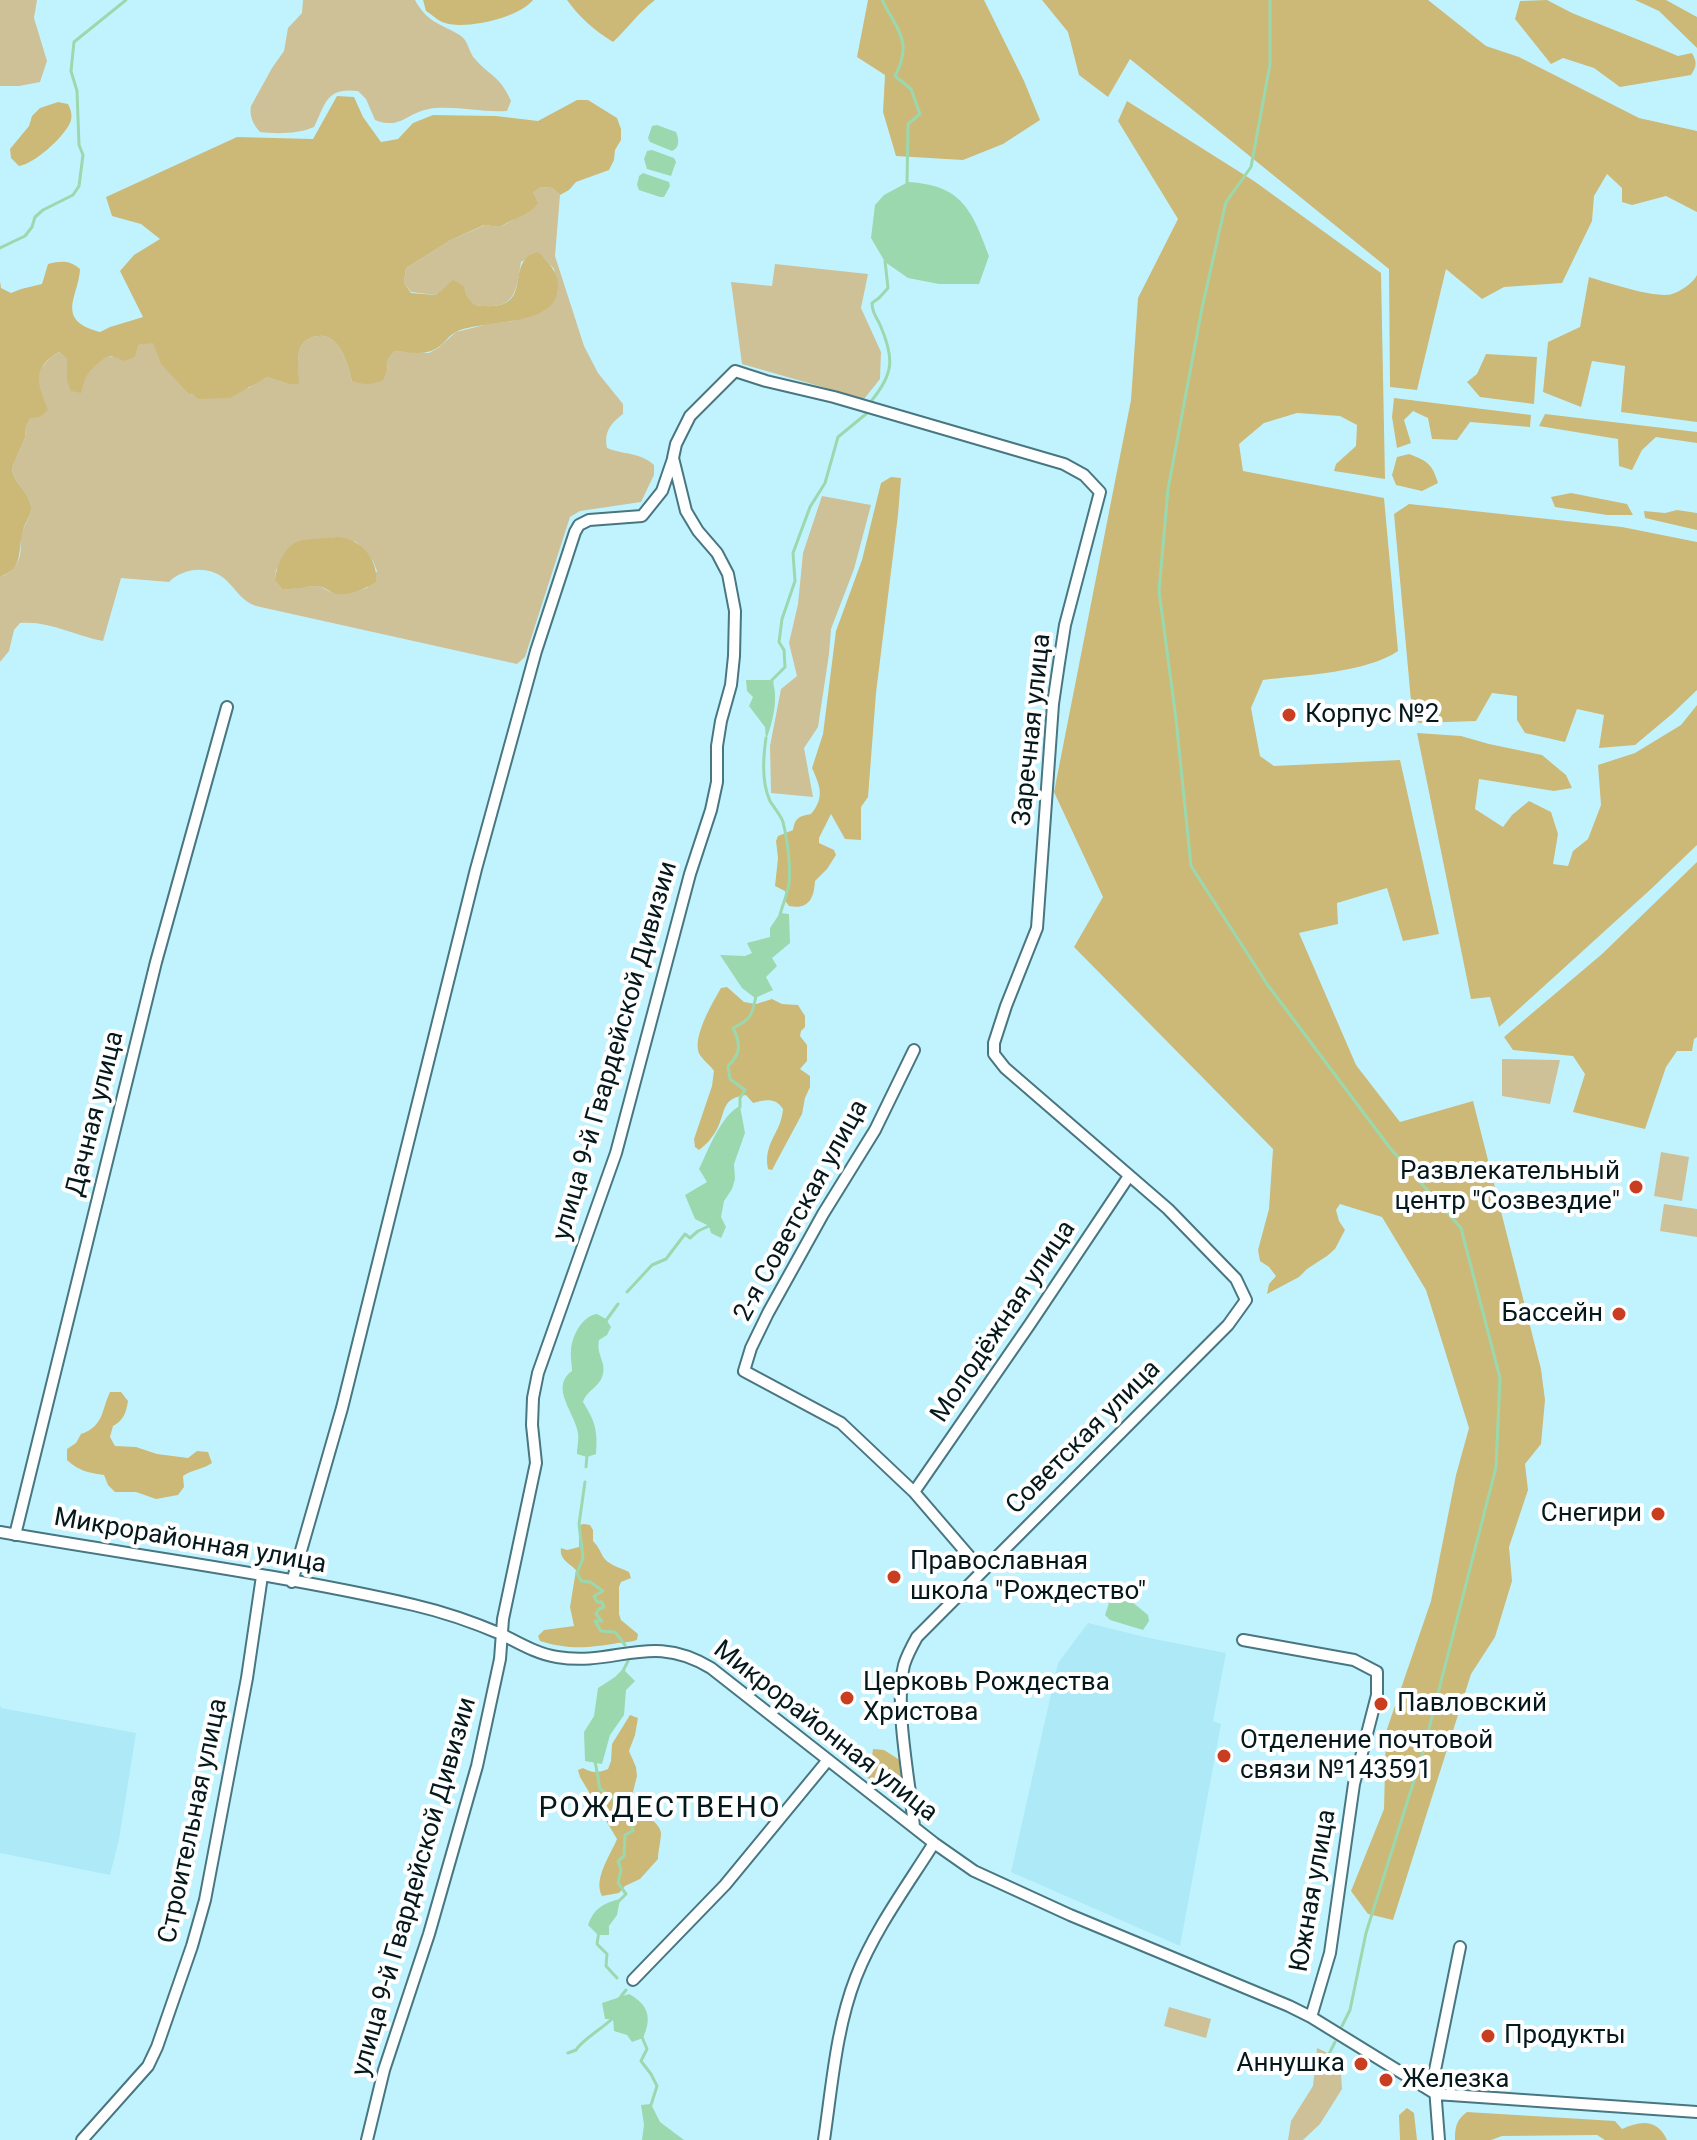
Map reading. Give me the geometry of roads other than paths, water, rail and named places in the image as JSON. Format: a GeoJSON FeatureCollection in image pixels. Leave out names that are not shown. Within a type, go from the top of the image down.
{"type":"FeatureCollection","features":[{"type":"Feature","properties":{"kind":"street","name":"Заречная улица"},"geometry":{"type":"LineString","coordinates":[[673,458],[676,444],[690,416],[735,371],[1064,464],[1084,475],[1100,492],[1065,625],[1057,676],[1037,928],[999,1024],[994,1054],[1005,1068],[1129,1176]]}},
{"type":"Feature","properties":{"kind":"street"},"geometry":{"type":"LineString","coordinates":[[292,1582],[342,1408],[476,869],[536,651],[575,532],[579,525],[589,520],[642,516],[662,491],[673,458]]}},
{"type":"Feature","properties":{"kind":"street","name":"улица 9-й Гвардейской Дивизии"},"geometry":{"type":"LineString","coordinates":[[367,2140],[384,2070],[429,1934],[477,1766],[500,1659],[503,1619],[536,1463],[532,1425],[538,1373],[616,1153],[717,782],[717,746],[731,685],[735,611],[728,574],[717,553],[686,511],[673,458]]}},
{"type":"Feature","properties":{"kind":"street","name":"Дачная улица"},"geometry":{"type":"LineString","coordinates":[[15,1535],[156,962],[227,707]]}},
{"type":"Feature","properties":{"kind":"street","name":"2-я Советская улица"},"geometry":{"type":"LineString","coordinates":[[914,1050],[875,1130],[823,1214],[768,1313],[744,1371],[841,1423],[914,1492],[982,1571]]}},
{"type":"Feature","properties":{"kind":"street","name":"Советская улица"},"geometry":{"type":"LineString","coordinates":[[914,1827],[903,1726],[902,1679],[909,1651],[917,1637],[1228,1325],[1246,1300],[1236,1279],[1168,1209],[1129,1176]]}},
{"type":"Feature","properties":{"kind":"street","name":"Молодёжная улица"},"geometry":{"type":"LineString","coordinates":[[914,1492],[1129,1176]]}},
{"type":"Feature","properties":{"kind":"street","name":"Микрорайонная улица"},"geometry":{"type":"LineString","coordinates":[[0,1532],[262,1576],[416,1606],[460,1617],[533,1650],[560,1658],[653,1650],[674,1651],[698,1659],[974,1871],[1180,1963],[1289,2006],[1436,2094]]}},
{"type":"Feature","properties":{"kind":"street","name":"Строительная улица"},"geometry":{"type":"LineString","coordinates":[[82,2140],[148,2066],[192,1946],[204,1901],[247,1678],[262,1576]]}},
{"type":"Feature","properties":{"kind":"street","name":"Южная улица"},"geometry":{"type":"LineString","coordinates":[[1243,1640],[1354,1660],[1377,1672],[1377,1695],[1354,1784],[1330,1953],[1311,2017]]}},
{"type":"Feature","properties":{"kind":"street"},"geometry":{"type":"LineString","coordinates":[[633,1980],[725,1885],[828,1760]]}},
{"type":"Feature","properties":{"kind":"street"},"geometry":{"type":"LineString","coordinates":[[824,2140],[843,2016],[856,1978],[868,1950],[934,1843]]}},
{"type":"Feature","properties":{"kind":"street"},"geometry":{"type":"LineString","coordinates":[[1439,2140],[1434,2075],[1460,1947]]}},
{"type":"Feature","properties":{"kind":"street"},"geometry":{"type":"LineString","coordinates":[[1436,2094],[1697,2112]]}},
{"type":"Feature","properties":{"kind":"waterway"},"geometry":{"type":"LineString","coordinates":[[0,248],[25,236],[35,217],[73,195],[79,186],[83,155],[79,145],[77,91],[71,71],[74,42],[126,0]]}},
{"type":"Feature","properties":{"kind":"waterway"},"geometry":{"type":"LineString","coordinates":[[882,0],[903,45],[895,76],[911,89],[920,114],[908,124],[907,184]]}},
{"type":"Feature","properties":{"kind":"waterway"},"geometry":{"type":"LineString","coordinates":[[1270,0],[1270,64],[1251,167],[1226,202],[1202,308],[1168,489],[1159,591],[1191,866],[1267,984],[1390,1148],[1461,1228],[1500,1378],[1496,1467],[1423,1752],[1366,1933],[1350,2010],[1342,2026]]}},
{"type":"Feature","properties":{"kind":"waterway"},"geometry":{"type":"LineString","coordinates":[[872,400],[885,382],[890,365],[888,348],[872,303],[888,288],[885,261]]}},
{"type":"Feature","properties":{"kind":"waterway"},"geometry":{"type":"LineString","coordinates":[[772,683],[785,667],[784,650],[779,642],[782,619],[795,581],[793,553],[810,507],[825,483],[838,437],[866,414]]}},
{"type":"Feature","properties":{"kind":"waterway"},"geometry":{"type":"LineString","coordinates":[[766,738],[765,786],[783,822],[789,857],[789,885],[780,915]]}},
{"type":"Feature","properties":{"kind":"waterway"},"geometry":{"type":"LineString","coordinates":[[740,1107],[740,1098],[745,1090],[730,1079],[728,1066],[738,1048],[733,1028],[750,1016],[756,996]]}},
{"type":"Feature","properties":{"kind":"waterway"},"geometry":{"type":"LineString","coordinates":[[627,1292],[652,1265],[666,1259],[685,1234],[690,1238],[709,1226],[710,1222]]}},
{"type":"Feature","properties":{"kind":"waterway"},"geometry":{"type":"LineString","coordinates":[[605,1322],[618,1304]]}},
{"type":"Feature","properties":{"kind":"waterway"},"geometry":{"type":"LineString","coordinates":[[586,1467],[587,1455]]}},
{"type":"Feature","properties":{"kind":"waterway"},"geometry":{"type":"LineString","coordinates":[[585,1482],[579,1524],[583,1558],[577,1573],[581,1581],[590,1582],[603,1591],[594,1596],[604,1607],[596,1614],[602,1621],[595,1621],[601,1631],[615,1632],[625,1645]]}},
{"type":"Feature","properties":{"kind":"waterway"},"geometry":{"type":"LineString","coordinates":[[623,1671],[628,1661]]}},
{"type":"Feature","properties":{"kind":"waterway"},"geometry":{"type":"LineString","coordinates":[[595,1761],[600,1789],[613,1797],[616,1808],[628,1808],[634,1817],[630,1820],[633,1831],[625,1835],[624,1856],[618,1861],[621,1870],[618,1883],[626,1894],[618,1902]]}},
{"type":"Feature","properties":{"kind":"waterway"},"geometry":{"type":"LineString","coordinates":[[599,1931],[597,1944],[607,1954],[606,1966],[617,1978]]}},
{"type":"Feature","properties":{"kind":"waterway"},"geometry":{"type":"LineString","coordinates":[[619,1999],[626,1990]]}},
{"type":"Feature","properties":{"kind":"waterway"},"geometry":{"type":"LineString","coordinates":[[568,2053],[576,2050],[613,2018]]}},
{"type":"Feature","properties":{"kind":"waterway"},"geometry":{"type":"LineString","coordinates":[[642,2037],[647,2049],[641,2061],[657,2086],[651,2105]]}},
{"type":"Feature","properties":{"kind":"waterway"},"geometry":{"type":"LineString","coordinates":[[1329,2054],[1335,2042]]}},
{"type":"Feature","properties":{"kind":"place","name":"Корпус №2"},"geometry":{"type":"Point","coordinates":[1289,715]}},
{"type":"Feature","properties":{"kind":"place","name":"Развлекательный центр \"Созвездие\""},"geometry":{"type":"Point","coordinates":[1636,1187]}},
{"type":"Feature","properties":{"kind":"place","name":"Бассейн"},"geometry":{"type":"Point","coordinates":[1619,1314]}},
{"type":"Feature","properties":{"kind":"place","name":"Снегири"},"geometry":{"type":"Point","coordinates":[1658,1514]}},
{"type":"Feature","properties":{"kind":"place","name":"Православная школа \"Рождество\""},"geometry":{"type":"Point","coordinates":[894,1577]}},
{"type":"Feature","properties":{"kind":"place","name":"Церковь Рождества Христова"},"geometry":{"type":"Point","coordinates":[847,1698]}},
{"type":"Feature","properties":{"kind":"place","name":"Павловский"},"geometry":{"type":"Point","coordinates":[1381,1704]}},
{"type":"Feature","properties":{"kind":"place","name":"Отделение почтовой связи №143591"},"geometry":{"type":"Point","coordinates":[1224,1756]}},
{"type":"Feature","properties":{"kind":"place","name":"Продукты"},"geometry":{"type":"Point","coordinates":[1488,2036]}},
{"type":"Feature","properties":{"kind":"place","name":"Аннушка"},"geometry":{"type":"Point","coordinates":[1361,2064]}},
{"type":"Feature","properties":{"kind":"place","name":"Железка"},"geometry":{"type":"Point","coordinates":[1386,2080]}},
{"type":"Feature","properties":{"kind":"district","name":"РОЖДЕСТВЕНО"},"geometry":{"type":"Point","coordinates":[660,1809]}}]}
